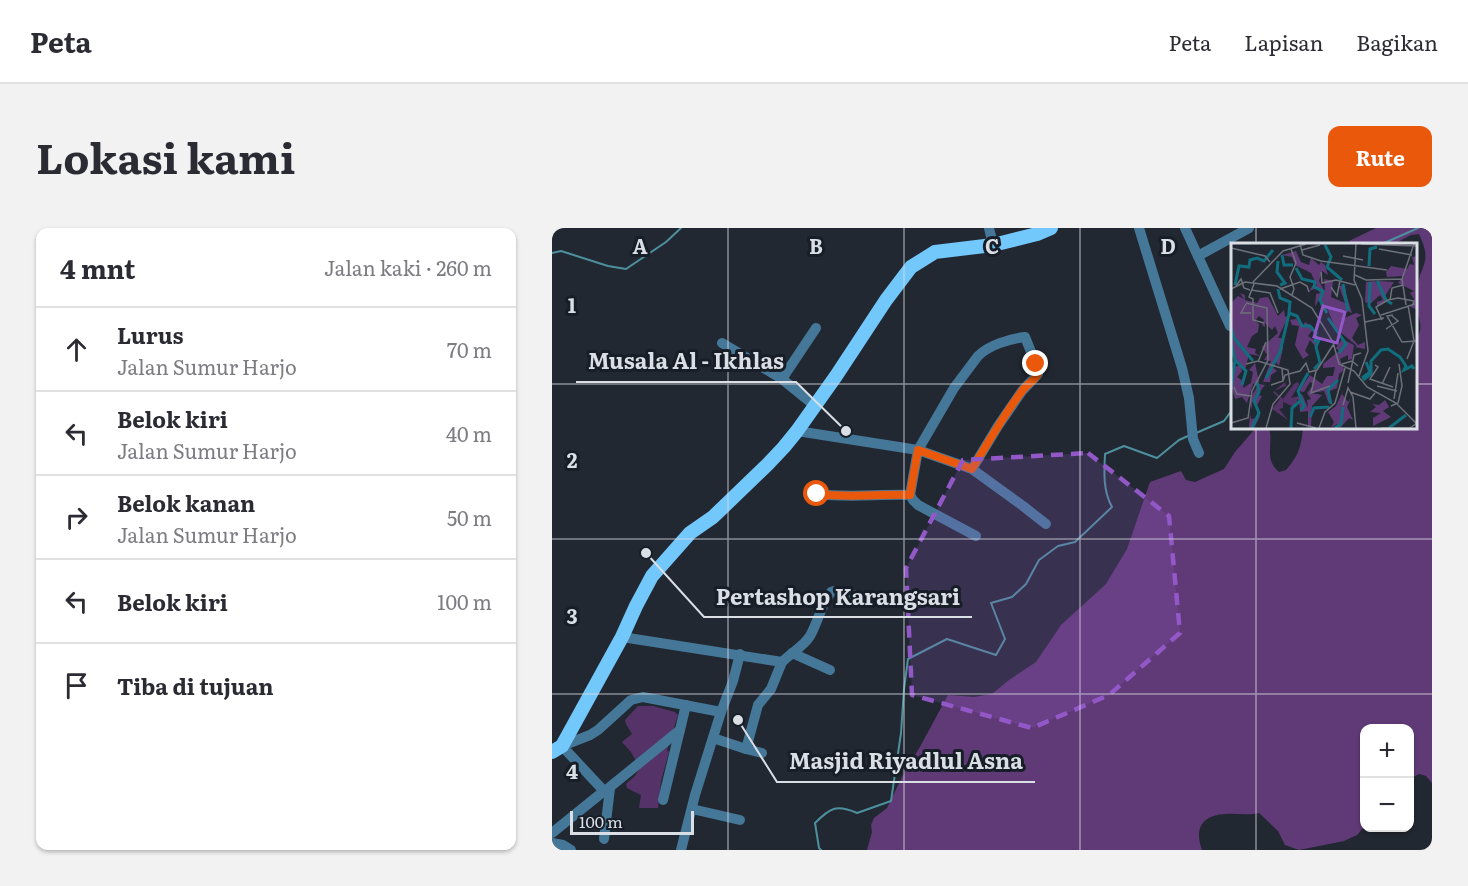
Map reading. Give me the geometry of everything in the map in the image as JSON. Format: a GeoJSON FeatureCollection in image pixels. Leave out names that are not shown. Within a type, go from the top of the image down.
{"type":"FeatureCollection","features":[{"type":"Feature","properties":{"kind":"main road"},"geometry":{"type":"LineString","coordinates":[[557,749],[622,637],[652,576],[690,533],[713,517],[768,464],[797,431],[911,267],[935,252],[993,245],[1037,234],[1051,228]]}},
{"type":"Feature","properties":{"kind":"street"},"geometry":{"type":"LineString","coordinates":[[989,228],[993,245]]}},
{"type":"Feature","properties":{"kind":"street"},"geometry":{"type":"LineString","coordinates":[[1139,228],[1182,368],[1189,398],[1192,434],[1199,453]]}},
{"type":"Feature","properties":{"kind":"street"},"geometry":{"type":"LineString","coordinates":[[1185,228],[1230,326]]}},
{"type":"Feature","properties":{"kind":"street"},"geometry":{"type":"LineString","coordinates":[[1198,256],[1249,228]]}},
{"type":"Feature","properties":{"kind":"street"},"geometry":{"type":"LineString","coordinates":[[782,379],[816,328]]}},
{"type":"Feature","properties":{"kind":"street"},"geometry":{"type":"LineString","coordinates":[[972,469],[1022,391],[1038,374],[1025,337],[982,351],[954,388],[918,450],[910,495],[913,500],[918,505],[976,536]]}},
{"type":"Feature","properties":{"kind":"street"},"geometry":{"type":"LineString","coordinates":[[722,343],[782,379],[814,405]]}},
{"type":"Feature","properties":{"kind":"street"},"geometry":{"type":"LineString","coordinates":[[797,431],[918,450],[972,469],[1046,524]]}},
{"type":"Feature","properties":{"kind":"street"},"geometry":{"type":"LineString","coordinates":[[817,494],[835,497],[910,495]]}},
{"type":"Feature","properties":{"kind":"street"},"geometry":{"type":"LineString","coordinates":[[746,749],[758,705],[771,689],[782,662],[802,646],[810,636],[831,592],[879,600]]}},
{"type":"Feature","properties":{"kind":"street"},"geometry":{"type":"LineString","coordinates":[[622,637],[782,662]]}},
{"type":"Feature","properties":{"kind":"street"},"geometry":{"type":"LineString","coordinates":[[792,653],[830,670]]}},
{"type":"Feature","properties":{"kind":"street"},"geometry":{"type":"LineString","coordinates":[[681,850],[740,654]]}},
{"type":"Feature","properties":{"kind":"street"},"geometry":{"type":"LineString","coordinates":[[607,789],[557,749],[598,730],[632,700],[638,698],[643,697],[721,712]]}},
{"type":"Feature","properties":{"kind":"street"},"geometry":{"type":"LineString","coordinates":[[663,800],[686,705]]}},
{"type":"Feature","properties":{"kind":"street"},"geometry":{"type":"LineString","coordinates":[[552,833],[680,730]]}},
{"type":"Feature","properties":{"kind":"street"},"geometry":{"type":"LineString","coordinates":[[713,738],[762,753]]}},
{"type":"Feature","properties":{"kind":"street"},"geometry":{"type":"LineString","coordinates":[[604,840],[607,789]]}},
{"type":"Feature","properties":{"kind":"street"},"geometry":{"type":"LineString","coordinates":[[692,809],[740,820]]}},
{"type":"Feature","properties":{"kind":"street"},"geometry":{"type":"LineString","coordinates":[[552,843],[563,845],[571,850]]}},
{"type":"Feature","properties":{"kind":"highlighted area"},"geometry":{"type":"Polygon","coordinates":[[[1088,453],[1169,516],[1180,633],[1109,695],[1032,728],[912,695],[906,568],[963,460],[1088,453]]]}},
{"type":"Feature","properties":{"kind":"shaded area"},"geometry":{"type":"Polygon","coordinates":[[[1376,228],[1432,228],[1432,783],[1426,776],[1419,774],[1414,777],[1414,724],[1360,724],[1360,832],[1344,841],[1299,850],[1285,845],[1278,831],[1259,813],[1217,815],[1206,820],[1202,824],[1199,836],[1202,850],[867,850],[874,818],[887,808],[948,695],[974,697],[992,694],[1036,662],[1061,625],[1106,584],[1127,549],[1150,482],[1181,471],[1186,480],[1195,482],[1224,469],[1254,430],[1269,429],[1271,461],[1279,472],[1286,470],[1297,455],[1303,429],[1417,429],[1417,337],[1421,327],[1417,308],[1417,290],[1425,261],[1423,244],[1419,234],[1411,235],[1396,243],[1350,243],[1349,241],[1376,228]]]}},
{"type":"Feature","properties":{"kind":"shaded area"},"geometry":{"type":"Polygon","coordinates":[[[638,706],[653,706],[675,712],[678,715],[667,750],[669,752],[661,781],[658,808],[639,808],[641,795],[627,788],[626,784],[640,768],[622,742],[632,734],[625,720],[638,706]]]}},
{"type":"Feature","properties":{"kind":"waterway"},"geometry":{"type":"LineString","coordinates":[[552,253],[561,251],[608,266],[626,269],[666,242],[681,228]]}},
{"type":"Feature","properties":{"kind":"waterway"},"geometry":{"type":"LineString","coordinates":[[1384,243],[1418,228]]}},
{"type":"Feature","properties":{"kind":"waterway"},"geometry":{"type":"LineString","coordinates":[[1196,433],[1224,421],[1231,411]]}},
{"type":"Feature","properties":{"kind":"waterway"},"geometry":{"type":"LineString","coordinates":[[821,850],[815,823],[829,811],[838,808],[857,813],[891,801],[901,733],[908,659],[947,639],[996,655],[1005,639],[991,603],[1012,597],[1026,584],[1039,560],[1058,546],[1075,542],[1112,507],[1104,474],[1105,454],[1124,446],[1157,458],[1179,440],[1188,436]]}},
{"type":"Feature","properties":{"kind":"place","name":"Musala Al - Ikhlas"},"geometry":{"type":"Point","coordinates":[846,431]}},
{"type":"Feature","properties":{"kind":"place","name":"Pertashop Karangsari"},"geometry":{"type":"Point","coordinates":[646,553]}},
{"type":"Feature","properties":{"kind":"place","name":"Masjid Riyadlul Asna"},"geometry":{"type":"Point","coordinates":[738,720]}},
{"type":"Feature","properties":{"kind":"route"},"geometry":{"type":"LineString","coordinates":[[817,494],[835,497],[910,495],[918,450],[972,469],[1022,391],[1038,374],[1036,364]]}}]}
